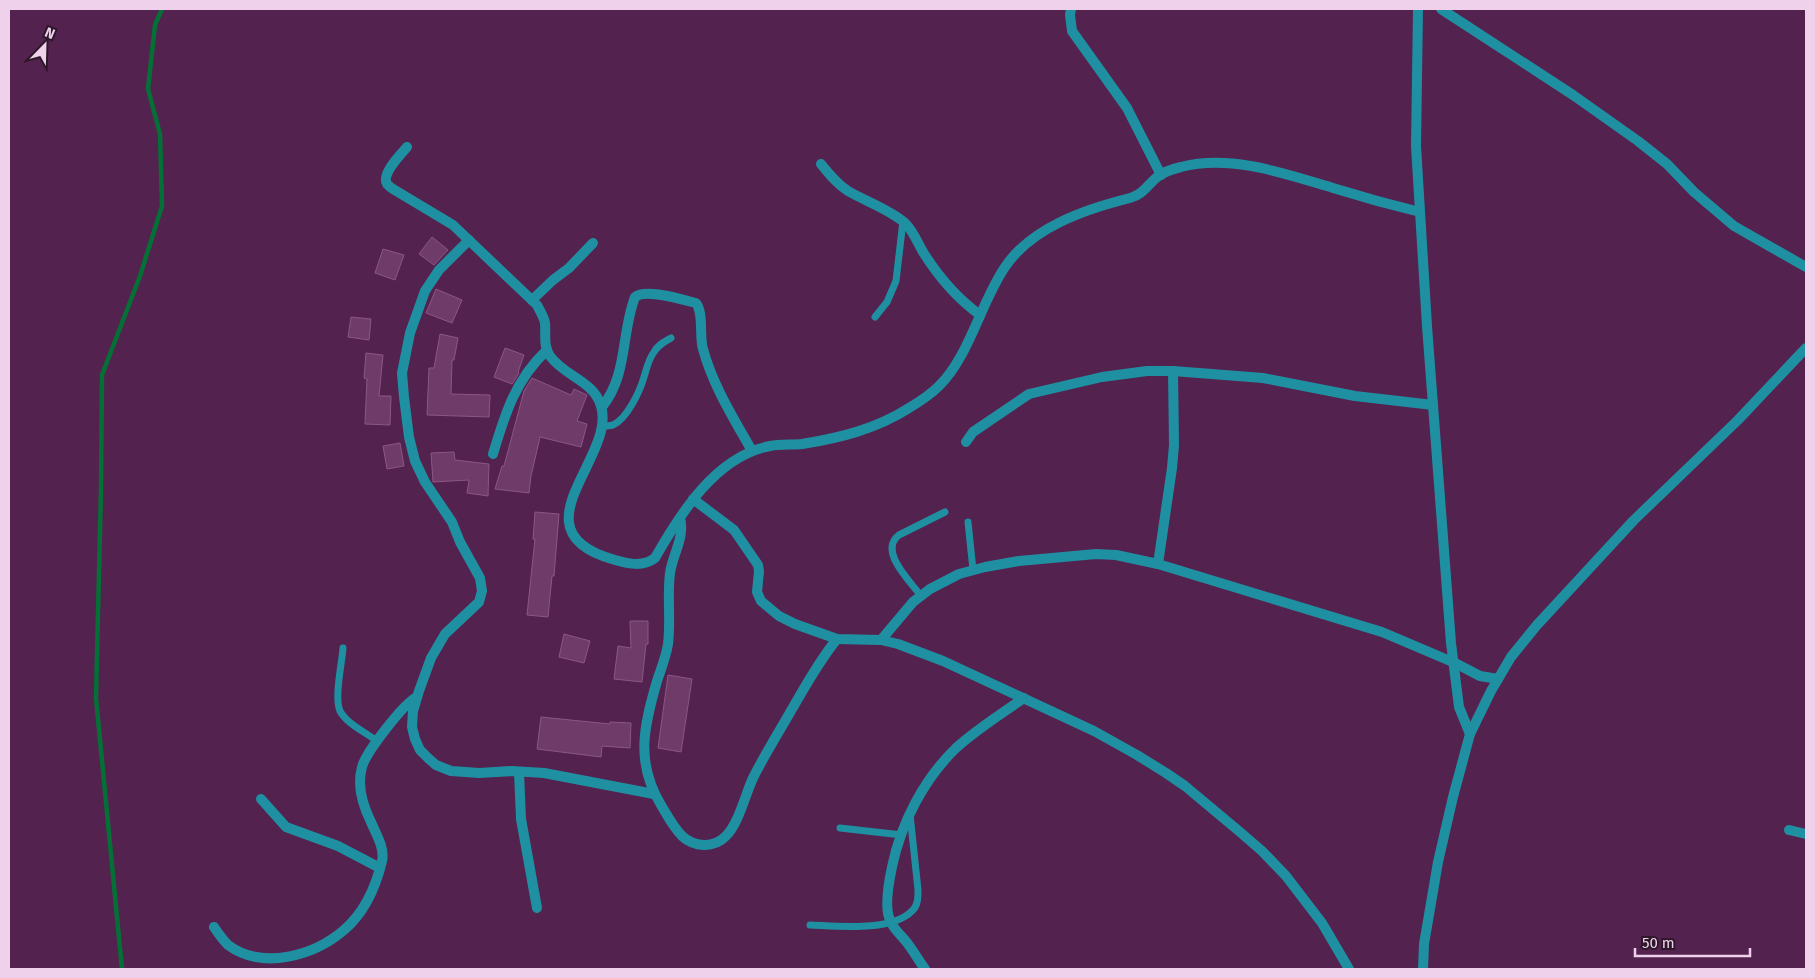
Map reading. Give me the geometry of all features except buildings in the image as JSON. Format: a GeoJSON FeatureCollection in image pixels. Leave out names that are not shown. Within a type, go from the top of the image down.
{"type":"FeatureCollection","features":[{"type":"Feature","properties":{"kind":"street"},"geometry":{"type":"LineString","coordinates":[[1071,9],[1072,31],[1127,108],[1161,175]]}},
{"type":"Feature","properties":{"kind":"street"},"geometry":{"type":"LineString","coordinates":[[1418,9],[1416,146],[1433,405],[1451,643],[1459,707],[1470,734]]}},
{"type":"Feature","properties":{"kind":"street"},"geometry":{"type":"LineString","coordinates":[[1442,9],[1607,118],[1667,164],[1699,197],[1734,226],[1806,267]]}},
{"type":"Feature","properties":{"kind":"street"},"geometry":{"type":"LineString","coordinates":[[407,147],[389,169],[386,177],[387,184],[440,216],[469,240],[537,305],[544,321],[547,350],[550,357],[585,383],[598,397],[602,407],[601,427],[594,451],[571,502],[568,516],[570,527],[581,544],[595,553],[626,564],[650,562],[655,558],[693,498],[707,482],[752,452],[768,446],[822,441],[866,430],[890,420],[926,397],[947,378],[1005,266],[1026,243],[1060,223],[1080,214],[1136,196],[1161,175],[1184,166],[1200,164],[1247,166],[1273,171],[1420,212]]}},
{"type":"Feature","properties":{"kind":"street"},"geometry":{"type":"LineString","coordinates":[[821,164],[832,178],[848,190],[903,222],[912,230],[923,252],[934,268],[980,316]]}},
{"type":"Feature","properties":{"kind":"street"},"geometry":{"type":"LineString","coordinates":[[469,240],[439,270],[425,291],[410,334],[402,373],[409,437],[415,462],[425,482],[452,522],[460,542],[480,578],[482,591],[479,602],[454,624],[440,641],[431,658],[417,697],[412,726],[415,739],[420,750],[436,765],[451,771],[464,773],[544,773],[654,794]]}},
{"type":"Feature","properties":{"kind":"street"},"geometry":{"type":"LineString","coordinates":[[532,300],[569,268],[593,243]]}},
{"type":"Feature","properties":{"kind":"street"},"geometry":{"type":"LineString","coordinates":[[602,407],[613,393],[618,379],[635,297],[643,294],[696,303],[700,311],[701,341],[710,371],[752,452]]}},
{"type":"Feature","properties":{"kind":"street"},"geometry":{"type":"LineString","coordinates":[[1423,969],[1424,944],[1438,862],[1453,797],[1470,734],[1498,679],[1512,657],[1537,625],[1587,570],[1634,520],[1738,420],[1806,348]]}},
{"type":"Feature","properties":{"kind":"street"},"geometry":{"type":"LineString","coordinates":[[493,454],[511,400],[530,368],[547,350]]}},
{"type":"Feature","properties":{"kind":"street"},"geometry":{"type":"LineString","coordinates":[[966,442],[973,432],[1029,394],[1102,377],[1147,371],[1173,371],[1263,378],[1355,396],[1433,405]]}},
{"type":"Feature","properties":{"kind":"street"},"geometry":{"type":"LineString","coordinates":[[1158,564],[1174,445],[1173,371]]}},
{"type":"Feature","properties":{"kind":"street"},"geometry":{"type":"LineString","coordinates":[[693,498],[734,530],[758,565],[760,571],[758,596],[766,606],[779,616],[795,624],[837,639],[881,640],[898,644],[943,661],[1094,731],[1137,755],[1185,786],[1262,851],[1286,876],[1322,923],[1349,969]]}},
{"type":"Feature","properties":{"kind":"street"},"geometry":{"type":"LineString","coordinates":[[680,518],[682,530],[670,570],[668,586],[668,642],[653,696],[644,745],[646,774],[654,794],[670,820],[688,842],[706,845],[718,842],[725,837],[736,819],[752,780],[768,750],[820,661],[837,639]]}},
{"type":"Feature","properties":{"kind":"street"},"geometry":{"type":"LineString","coordinates":[[881,640],[912,602],[940,583],[959,574],[1019,561],[1096,554],[1116,555],[1158,564],[1382,632],[1455,663],[1480,676],[1498,679]]}},
{"type":"Feature","properties":{"kind":"street"},"geometry":{"type":"LineString","coordinates":[[214,927],[228,945],[258,956],[277,958],[301,954],[323,944],[344,930],[352,921],[368,900],[380,868],[383,853],[362,795],[361,769],[365,757],[377,741],[406,704],[417,697]]}},
{"type":"Feature","properties":{"kind":"street"},"geometry":{"type":"LineString","coordinates":[[925,969],[891,922],[888,910],[889,879],[893,860],[902,835],[910,814],[927,782],[955,749],[1024,698]]}},
{"type":"Feature","properties":{"kind":"street"},"geometry":{"type":"LineString","coordinates":[[519,772],[522,828],[537,908]]}},
{"type":"Feature","properties":{"kind":"street"},"geometry":{"type":"LineString","coordinates":[[261,799],[286,827],[338,846],[380,868]]}},
{"type":"Feature","properties":{"kind":"street"},"geometry":{"type":"LineString","coordinates":[[1789,830],[1806,834]]}},
{"type":"Feature","properties":{"kind":"lane"},"geometry":{"type":"LineString","coordinates":[[875,317],[887,302],[896,281],[903,222]]}},
{"type":"Feature","properties":{"kind":"lane"},"geometry":{"type":"LineString","coordinates":[[601,427],[612,426],[623,417],[638,394],[647,364],[653,353],[660,345],[671,338]]}},
{"type":"Feature","properties":{"kind":"lane"},"geometry":{"type":"LineString","coordinates":[[921,596],[894,560],[891,545],[893,539],[899,535],[945,512]]}},
{"type":"Feature","properties":{"kind":"lane"},"geometry":{"type":"LineString","coordinates":[[968,522],[974,570]]}},
{"type":"Feature","properties":{"kind":"lane"},"geometry":{"type":"LineString","coordinates":[[343,648],[338,695],[341,713],[350,722],[377,741]]}},
{"type":"Feature","properties":{"kind":"lane"},"geometry":{"type":"LineString","coordinates":[[810,925],[874,926],[891,922],[913,911],[918,898],[910,814]]}},
{"type":"Feature","properties":{"kind":"lane"},"geometry":{"type":"LineString","coordinates":[[840,828],[902,835]]}},
{"type":"Feature","properties":{"kind":"waterway"},"geometry":{"type":"LineString","coordinates":[[122,969],[96,698],[102,375],[140,276],[162,206],[160,134],[148,89],[155,25],[162,9]]}}]}
